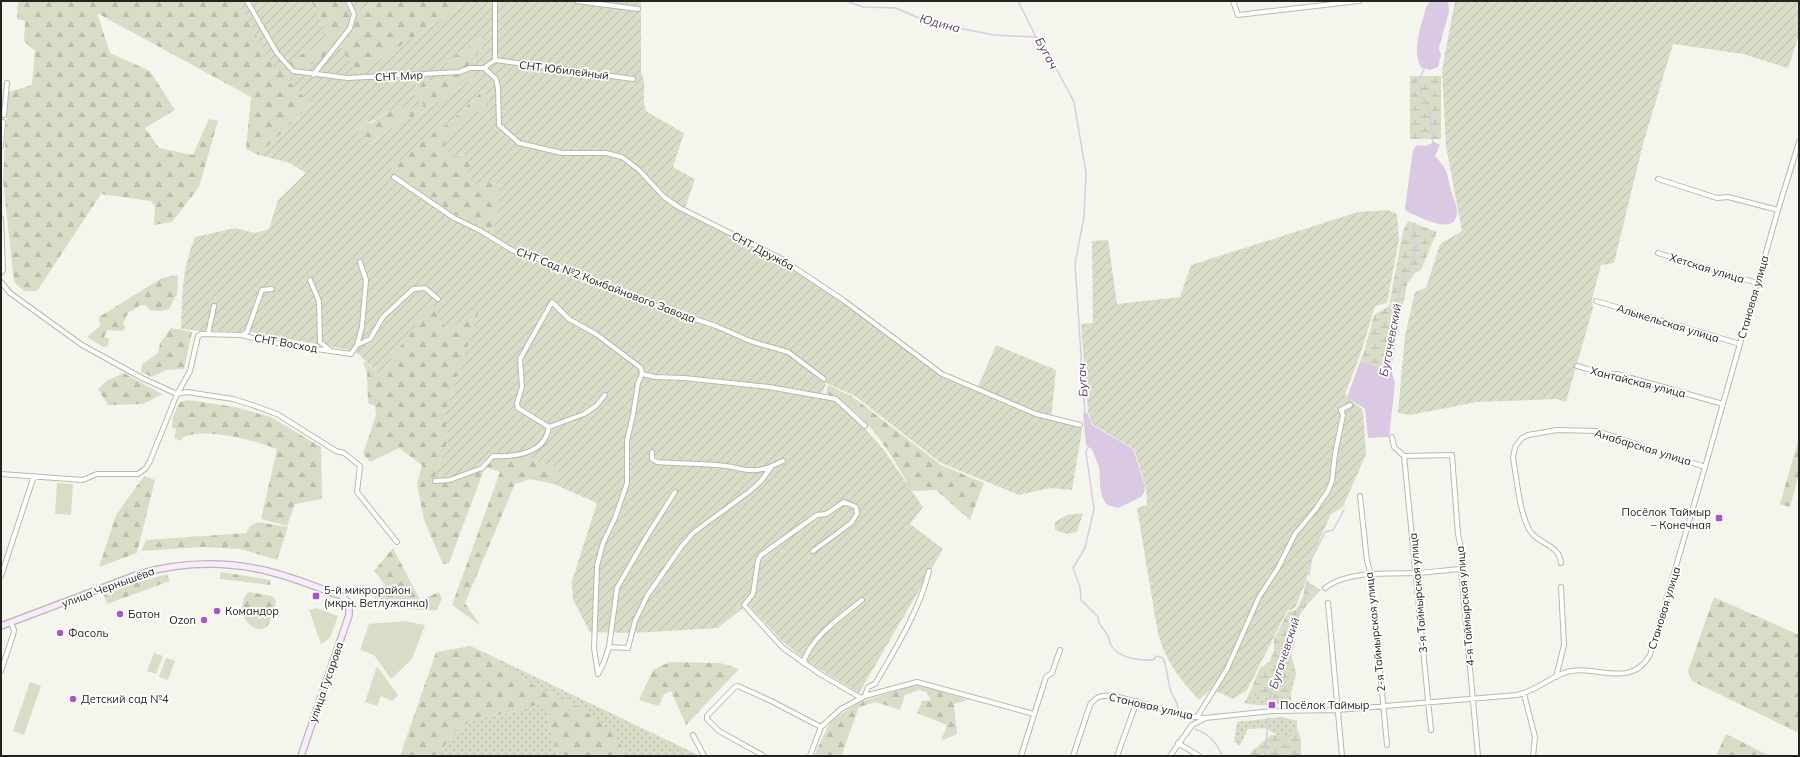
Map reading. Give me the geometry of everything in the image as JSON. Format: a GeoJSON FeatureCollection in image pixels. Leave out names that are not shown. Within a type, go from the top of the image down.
{"type":"FeatureCollection","features":[{"type":"Feature","properties":{"kind":"street","name":"СНТ Мир"},"geometry":{"type":"LineString","coordinates":[[247,1],[277,53],[293,71],[313,75],[348,78],[459,72],[470,68],[484,68]]}},
{"type":"Feature","properties":{"kind":"street"},"geometry":{"type":"LineString","coordinates":[[313,75],[350,28],[354,14],[348,1]]}},
{"type":"Feature","properties":{"kind":"street"},"geometry":{"type":"LineString","coordinates":[[484,68],[495,60],[495,1]]}},
{"type":"Feature","properties":{"kind":"street"},"geometry":{"type":"LineString","coordinates":[[577,1],[638,10]]}},
{"type":"Feature","properties":{"kind":"street"},"geometry":{"type":"LineString","coordinates":[[1233,1],[1238,15],[1359,1]]}},
{"type":"Feature","properties":{"kind":"street","name":"СНТ Юбилейный"},"geometry":{"type":"LineString","coordinates":[[495,60],[633,79]]}},
{"type":"Feature","properties":{"kind":"street","name":"СНТ Дружба"},"geometry":{"type":"LineString","coordinates":[[484,68],[496,79],[498,88],[499,126],[519,143],[562,153],[606,153],[622,157],[639,170],[664,197],[680,208],[780,258],[843,300],[942,374],[1036,414],[1080,425]]}},
{"type":"Feature","properties":{"kind":"street"},"geometry":{"type":"LineString","coordinates":[[4,115],[7,83]]}},
{"type":"Feature","properties":{"kind":"street"},"geometry":{"type":"LineString","coordinates":[[1,146],[3,122]]}},
{"type":"Feature","properties":{"kind":"street","name":"Становая улица"},"geometry":{"type":"LineString","coordinates":[[1073,756],[1090,705],[1094,699],[1103,695],[1138,702],[1197,718],[1273,711],[1337,710],[1524,694],[1536,690],[1556,677],[1575,671],[1623,674],[1636,669],[1646,661],[1650,655],[1799,142]]}},
{"type":"Feature","properties":{"kind":"street","name":"СНТ Сад №2 Комбайнового Завода"},"geometry":{"type":"LineString","coordinates":[[394,177],[454,218],[479,230],[512,250],[566,269],[641,301],[716,326],[750,341],[788,352],[824,379]]}},
{"type":"Feature","properties":{"kind":"street"},"geometry":{"type":"LineString","coordinates":[[1658,178],[1717,198],[1728,196],[1778,210]]}},
{"type":"Feature","properties":{"kind":"street"},"geometry":{"type":"LineString","coordinates":[[1,219],[3,270],[1,273]]}},
{"type":"Feature","properties":{"kind":"street","name":"Хетская улица"},"geometry":{"type":"LineString","coordinates":[[1658,253],[1757,283]]}},
{"type":"Feature","properties":{"kind":"street"},"geometry":{"type":"LineString","coordinates":[[357,345],[362,327],[366,280],[360,262]]}},
{"type":"Feature","properties":{"kind":"street","name":"СНТ Восход"},"geometry":{"type":"LineString","coordinates":[[310,280],[319,301],[320,342],[331,351]]}},
{"type":"Feature","properties":{"kind":"street"},"geometry":{"type":"LineString","coordinates":[[1,282],[10,293],[82,345],[142,378],[177,394],[187,392],[233,399],[252,405],[276,414],[336,451],[344,453],[360,466],[357,492],[397,542]]}},
{"type":"Feature","properties":{"kind":"street","name":"СНТ Восход"},"geometry":{"type":"LineString","coordinates":[[208,334],[241,335],[269,342],[351,354],[357,345],[370,339],[383,317],[413,289],[425,288],[438,299]]}},
{"type":"Feature","properties":{"kind":"street","name":"СНТ Восход"},"geometry":{"type":"LineString","coordinates":[[241,335],[247,332],[262,290],[272,289]]}},
{"type":"Feature","properties":{"kind":"street"},"geometry":{"type":"LineString","coordinates":[[549,427],[518,408],[517,403],[522,387],[520,359],[552,302],[569,319],[596,334],[641,368],[642,374],[638,384],[627,441],[627,484],[615,518],[603,543],[597,566],[594,648],[598,674],[609,647],[617,588],[647,536],[675,492]]}},
{"type":"Feature","properties":{"kind":"street","name":"Алыкельская улица"},"geometry":{"type":"LineString","coordinates":[[1596,302],[1740,344]]}},
{"type":"Feature","properties":{"kind":"street"},"geometry":{"type":"LineString","coordinates":[[1,474],[82,480],[97,474],[142,473],[150,461],[177,394],[190,371],[197,341],[201,334],[208,334],[214,306]]}},
{"type":"Feature","properties":{"kind":"street","name":"Хантайская улица"},"geometry":{"type":"LineString","coordinates":[[1577,366],[1609,375],[1617,374],[1723,404]]}},
{"type":"Feature","properties":{"kind":"street"},"geometry":{"type":"LineString","coordinates":[[642,374],[655,377],[684,378],[769,387],[836,399],[865,426]]}},
{"type":"Feature","properties":{"kind":"street"},"geometry":{"type":"LineString","coordinates":[[549,427],[584,414],[596,406],[605,396]]}},
{"type":"Feature","properties":{"kind":"street"},"geometry":{"type":"LineString","coordinates":[[1197,718],[1228,669],[1259,597],[1278,568],[1295,534],[1315,510],[1328,491],[1332,480],[1335,454],[1343,415],[1341,410],[1350,405]]}},
{"type":"Feature","properties":{"kind":"street"},"geometry":{"type":"LineString","coordinates":[[435,480],[450,480],[482,468],[493,456],[511,457],[534,450],[545,441],[549,427]]}},
{"type":"Feature","properties":{"kind":"street","name":"Анабарская улица"},"geometry":{"type":"LineString","coordinates":[[1561,563],[1561,557],[1557,552],[1531,532],[1523,509],[1512,458],[1515,447],[1522,438],[1528,435],[1557,430],[1597,431],[1705,467]]}},
{"type":"Feature","properties":{"kind":"street"},"geometry":{"type":"LineString","coordinates":[[1392,436],[1394,447],[1404,456]]}},
{"type":"Feature","properties":{"kind":"street"},"geometry":{"type":"LineString","coordinates":[[652,452],[652,459],[657,462],[726,466],[749,471],[761,471],[783,461]]}},
{"type":"Feature","properties":{"kind":"street","name":"4-я Таймырская улица"},"geometry":{"type":"LineString","coordinates":[[1404,456],[1452,455],[1458,534],[1462,553],[1461,569],[1478,756]]}},
{"type":"Feature","properties":{"kind":"street","name":"3-я Таймырская улица"},"geometry":{"type":"LineString","coordinates":[[1404,456],[1431,730]]}},
{"type":"Feature","properties":{"kind":"street"},"geometry":{"type":"LineString","coordinates":[[609,647],[628,648],[635,621],[646,596],[681,547],[702,525],[761,481],[772,466]]}},
{"type":"Feature","properties":{"kind":"street"},"geometry":{"type":"LineString","coordinates":[[1,576],[34,476]]}},
{"type":"Feature","properties":{"kind":"street","name":"2-я Таймырская улица"},"geometry":{"type":"LineString","coordinates":[[1360,496],[1367,561],[1371,575],[1382,707],[1387,745]]}},
{"type":"Feature","properties":{"kind":"street"},"geometry":{"type":"LineString","coordinates":[[813,551],[852,523],[857,514],[856,507],[844,502],[826,514],[817,515],[761,555],[758,560],[752,594],[744,605],[783,648],[803,663],[863,697]]}},
{"type":"Feature","properties":{"kind":"street","name":"улица Чернышёва"},"geometry":{"type":"LineString","coordinates":[[1,626],[139,574],[162,567],[185,564],[236,565],[259,569],[342,596],[349,602],[350,608]]}},
{"type":"Feature","properties":{"kind":"street"},"geometry":{"type":"LineString","coordinates":[[1325,588],[1332,583],[1344,579],[1371,575],[1461,569]]}},
{"type":"Feature","properties":{"kind":"street"},"geometry":{"type":"LineString","coordinates":[[863,697],[868,687],[875,684],[905,631],[926,582],[929,570]]}},
{"type":"Feature","properties":{"kind":"street"},"geometry":{"type":"LineString","coordinates":[[1556,677],[1564,645],[1562,586]]}},
{"type":"Feature","properties":{"kind":"street"},"geometry":{"type":"LineString","coordinates":[[803,663],[807,650],[834,622],[862,600]]}},
{"type":"Feature","properties":{"kind":"street"},"geometry":{"type":"LineString","coordinates":[[1328,603],[1342,756]]}},
{"type":"Feature","properties":{"kind":"street","name":"улица Гусарова"},"geometry":{"type":"LineString","coordinates":[[301,756],[350,608]]}},
{"type":"Feature","properties":{"kind":"street"},"geometry":{"type":"LineString","coordinates":[[1,671],[13,635],[14,630],[11,622]]}},
{"type":"Feature","properties":{"kind":"street"},"geometry":{"type":"LineString","coordinates":[[1021,756],[1046,677],[1052,672],[1060,650]]}},
{"type":"Feature","properties":{"kind":"street"},"geometry":{"type":"LineString","coordinates":[[810,756],[821,727],[841,708],[863,697],[917,682],[1034,714]]}},
{"type":"Feature","properties":{"kind":"street"},"geometry":{"type":"LineString","coordinates":[[764,756],[719,731],[707,719],[707,716],[738,686],[821,727]]}},
{"type":"Feature","properties":{"kind":"street"},"geometry":{"type":"LineString","coordinates":[[1524,694],[1535,737],[1533,756]]}},
{"type":"Feature","properties":{"kind":"street"},"geometry":{"type":"LineString","coordinates":[[1117,756],[1138,702]]}},
{"type":"Feature","properties":{"kind":"street"},"geometry":{"type":"LineString","coordinates":[[1188,716],[1192,718],[1192,725]]}},
{"type":"Feature","properties":{"kind":"street"},"geometry":{"type":"LineString","coordinates":[[1170,756],[1192,725],[1205,718]]}},
{"type":"Feature","properties":{"kind":"street"},"geometry":{"type":"LineString","coordinates":[[693,735],[704,756]]}},
{"type":"Feature","properties":{"kind":"street"},"geometry":{"type":"LineString","coordinates":[[1178,743],[1199,756]]}},
{"type":"Feature","properties":{"kind":"green space"},"geometry":{"type":"Polygon","coordinates":[[[18,1],[237,1],[245,16],[330,39],[311,1],[346,1],[352,14],[381,1],[460,1],[460,7],[357,74],[299,71],[288,80],[311,104],[259,155],[246,149],[251,97],[97,13],[110,53],[150,71],[175,110],[145,128],[159,148],[193,155],[209,119],[218,121],[199,187],[172,222],[154,225],[155,206],[151,201],[101,194],[37,291],[24,291],[14,282],[3,180],[8,92],[32,85],[35,51],[24,41],[25,21],[17,19],[18,1]]]}},
{"type":"Feature","properties":{"kind":"green space"},"geometry":{"type":"Polygon","coordinates":[[[237,1],[311,1],[330,39],[275,69],[237,1]]]}},
{"type":"Feature","properties":{"kind":"green space"},"geometry":{"type":"Polygon","coordinates":[[[346,1],[381,1],[352,14],[346,1]]]}},
{"type":"Feature","properties":{"kind":"green space"},"geometry":{"type":"Polygon","coordinates":[[[460,1],[641,1],[641,72],[644,82],[644,103],[647,112],[684,133],[673,167],[695,179],[684,211],[779,259],[840,299],[942,376],[976,391],[996,345],[1056,370],[1051,419],[1080,427],[1082,430],[1072,490],[1050,488],[1019,495],[941,463],[855,396],[826,383],[821,398],[834,401],[866,430],[884,450],[923,507],[910,524],[943,549],[859,693],[806,661],[782,641],[748,604],[718,628],[633,633],[590,632],[573,600],[572,581],[597,503],[554,484],[559,469],[515,453],[490,453],[479,466],[466,472],[435,476],[448,440],[445,414],[480,308],[447,330],[431,303],[380,375],[355,351],[250,332],[181,329],[182,293],[185,271],[195,237],[235,228],[255,233],[269,229],[278,200],[306,173],[290,163],[259,155],[311,104],[288,80],[299,71],[341,47],[357,74],[460,7],[460,1]],[[481,37],[447,62],[450,65],[449,78],[417,82],[415,98],[424,104],[420,110],[398,108],[387,112],[375,120],[363,123],[359,130],[371,144],[402,120],[418,115],[472,79],[475,65],[474,57],[481,50],[483,39],[481,37]],[[482,91],[448,124],[434,132],[393,166],[391,171],[461,218],[471,220],[492,231],[499,209],[497,199],[500,184],[488,182],[477,187],[468,173],[471,164],[463,154],[455,157],[443,146],[476,108],[486,116],[489,98],[482,91]]]}},
{"type":"Feature","properties":{"kind":"green space"},"geometry":{"type":"Polygon","coordinates":[[[1455,1],[1799,1],[1799,35],[1788,68],[1743,54],[1673,44],[1643,144],[1614,263],[1601,265],[1592,299],[1593,308],[1566,402],[1557,399],[1477,402],[1410,415],[1398,413],[1405,336],[1415,292],[1426,288],[1440,244],[1462,231],[1446,146],[1442,70],[1455,1]]]}},
{"type":"Feature","properties":{"kind":"green space"},"geometry":{"type":"Polygon","coordinates":[[[481,37],[483,39],[481,50],[474,58],[475,65],[472,79],[418,115],[402,120],[370,144],[359,131],[363,123],[372,123],[391,109],[410,107],[415,98],[417,82],[449,78],[447,62],[481,37]]]}},
{"type":"Feature","properties":{"kind":"green space"},"geometry":{"type":"Polygon","coordinates":[[[1410,76],[1441,76],[1441,139],[1410,139],[1410,76]]]}},
{"type":"Feature","properties":{"kind":"green space"},"geometry":{"type":"Polygon","coordinates":[[[482,91],[489,98],[486,117],[476,108],[455,157],[463,154],[488,182],[500,184],[497,199],[499,209],[492,231],[471,220],[461,218],[391,172],[393,166],[434,132],[448,124],[482,91]]]}},
{"type":"Feature","properties":{"kind":"green space"},"geometry":{"type":"Polygon","coordinates":[[[1388,210],[1397,214],[1399,239],[1387,303],[1375,306],[1362,349],[1345,395],[1363,410],[1366,454],[1343,507],[1331,514],[1311,559],[1306,581],[1295,608],[1287,611],[1247,690],[1233,699],[1211,689],[1199,700],[1174,670],[1165,653],[1158,634],[1137,508],[1147,505],[1146,487],[1134,449],[1092,424],[1088,412],[1081,324],[1093,323],[1092,241],[1108,240],[1117,304],[1180,297],[1191,265],[1358,212],[1388,210]]]}},
{"type":"Feature","properties":{"kind":"green space"},"geometry":{"type":"Polygon","coordinates":[[[1408,221],[1437,232],[1421,270],[1415,273],[1407,284],[1391,369],[1360,362],[1374,315],[1389,306],[1403,231],[1408,221]]]}},
{"type":"Feature","properties":{"kind":"green space"},"geometry":{"type":"Polygon","coordinates":[[[178,275],[177,294],[169,309],[160,311],[150,310],[146,305],[140,305],[128,313],[123,323],[126,328],[122,331],[108,330],[104,337],[109,339],[108,346],[103,347],[87,337],[100,326],[99,317],[162,278],[178,275]]]}},
{"type":"Feature","properties":{"kind":"green space"},"geometry":{"type":"Polygon","coordinates":[[[431,302],[481,307],[445,414],[448,440],[435,476],[482,465],[490,453],[515,453],[559,469],[554,484],[530,479],[515,484],[465,603],[481,626],[452,605],[500,472],[485,467],[449,563],[443,564],[424,520],[417,484],[422,465],[399,448],[370,462],[363,454],[376,415],[375,406],[368,403],[367,372],[363,363],[365,362],[380,375],[431,302]]]}},
{"type":"Feature","properties":{"kind":"green space"},"geometry":{"type":"Polygon","coordinates":[[[171,328],[192,332],[184,369],[166,370],[152,377],[141,372],[142,364],[158,353],[160,343],[171,328]]]}},
{"type":"Feature","properties":{"kind":"green space"},"geometry":{"type":"Polygon","coordinates":[[[124,373],[163,394],[143,404],[108,405],[98,389],[108,380],[124,373]]]}},
{"type":"Feature","properties":{"kind":"green space"},"geometry":{"type":"Polygon","coordinates":[[[828,385],[853,397],[941,465],[984,483],[970,520],[936,490],[912,491],[886,448],[866,422],[841,401],[826,393],[828,385]]]}},
{"type":"Feature","properties":{"kind":"green space"},"geometry":{"type":"Polygon","coordinates":[[[188,400],[235,407],[271,417],[321,447],[322,499],[295,504],[287,526],[261,519],[277,449],[256,442],[217,434],[193,434],[183,437],[181,441],[174,438],[176,429],[172,428],[173,416],[180,402],[188,400]]]}},
{"type":"Feature","properties":{"kind":"green space"},"geometry":{"type":"Polygon","coordinates":[[[1799,437],[1799,473],[1790,507],[1780,504],[1799,437]]]}},
{"type":"Feature","properties":{"kind":"green space"},"geometry":{"type":"Polygon","coordinates":[[[144,476],[155,480],[137,553],[99,567],[116,515],[144,476]]]}},
{"type":"Feature","properties":{"kind":"green space"},"geometry":{"type":"Polygon","coordinates":[[[57,483],[73,484],[71,515],[55,514],[57,483]]]}},
{"type":"Feature","properties":{"kind":"green space"},"geometry":{"type":"Polygon","coordinates":[[[1083,513],[1077,532],[1067,534],[1055,530],[1055,522],[1067,515],[1083,513]]]}},
{"type":"Feature","properties":{"kind":"green space"},"geometry":{"type":"Polygon","coordinates":[[[258,522],[288,527],[277,560],[241,549],[201,547],[141,551],[146,540],[246,533],[250,526],[258,522]]]}},
{"type":"Feature","properties":{"kind":"green space"},"geometry":{"type":"Polygon","coordinates":[[[393,548],[420,600],[439,592],[442,599],[437,610],[404,608],[373,598],[385,585],[374,571],[393,548]]]}},
{"type":"Feature","properties":{"kind":"green space"},"geometry":{"type":"Polygon","coordinates":[[[221,572],[271,580],[270,585],[220,579],[221,572]]]}},
{"type":"Feature","properties":{"kind":"green space"},"geometry":{"type":"Polygon","coordinates":[[[167,574],[170,581],[107,604],[104,595],[135,583],[167,574]]]}},
{"type":"Feature","properties":{"kind":"green space"},"geometry":{"type":"Polygon","coordinates":[[[1306,581],[1321,590],[1303,610],[1296,625],[1295,643],[1291,653],[1296,674],[1291,693],[1280,699],[1248,696],[1260,668],[1269,662],[1274,651],[1274,639],[1288,612],[1296,610],[1303,597],[1306,581]]]}},
{"type":"Feature","properties":{"kind":"green space"},"geometry":{"type":"Polygon","coordinates":[[[249,592],[272,596],[276,601],[271,620],[264,628],[255,628],[250,625],[243,615],[243,602],[249,592]]]}},
{"type":"Feature","properties":{"kind":"green space"},"geometry":{"type":"Polygon","coordinates":[[[1714,597],[1799,635],[1799,733],[1692,681],[1688,671],[1714,597]]]}},
{"type":"Feature","properties":{"kind":"green space"},"geometry":{"type":"Polygon","coordinates":[[[317,608],[338,616],[330,638],[321,644],[309,610],[317,608]]]}},
{"type":"Feature","properties":{"kind":"green space"},"geometry":{"type":"Polygon","coordinates":[[[404,621],[425,625],[412,659],[391,679],[374,655],[360,650],[369,624],[404,621]]]}},
{"type":"Feature","properties":{"kind":"green space"},"geometry":{"type":"Polygon","coordinates":[[[471,646],[698,756],[622,756],[624,751],[582,709],[537,687],[471,646]]]}},
{"type":"Feature","properties":{"kind":"green space"},"geometry":{"type":"Polygon","coordinates":[[[471,646],[537,687],[582,709],[614,733],[624,751],[622,756],[559,756],[549,725],[546,702],[505,714],[478,718],[461,727],[444,746],[440,756],[400,756],[436,652],[471,646]]]}},
{"type":"Feature","properties":{"kind":"green space"},"geometry":{"type":"Polygon","coordinates":[[[154,653],[163,656],[156,674],[147,671],[154,653]]]}},
{"type":"Feature","properties":{"kind":"green space"},"geometry":{"type":"Polygon","coordinates":[[[166,658],[175,661],[168,680],[159,677],[166,658]]]}},
{"type":"Feature","properties":{"kind":"green space"},"geometry":{"type":"Polygon","coordinates":[[[669,662],[720,663],[739,669],[686,725],[671,691],[664,694],[659,706],[639,700],[653,670],[669,662]]]}},
{"type":"Feature","properties":{"kind":"green space"},"geometry":{"type":"Polygon","coordinates":[[[377,666],[398,695],[392,701],[381,696],[377,706],[365,702],[377,666]]]}},
{"type":"Feature","properties":{"kind":"green space"},"geometry":{"type":"Polygon","coordinates":[[[30,682],[41,686],[24,735],[13,731],[30,682]]]}},
{"type":"Feature","properties":{"kind":"green space"},"geometry":{"type":"Polygon","coordinates":[[[918,684],[968,700],[954,704],[957,734],[941,741],[947,725],[917,713],[922,701],[931,700],[926,692],[919,690],[905,695],[900,710],[876,702],[859,707],[842,754],[846,756],[814,756],[830,722],[847,710],[860,702],[918,684]]]}},
{"type":"Feature","properties":{"kind":"green space"},"geometry":{"type":"Polygon","coordinates":[[[1291,693],[1291,701],[1287,703],[1261,705],[1244,703],[1248,696],[1280,699],[1291,693]]]}},
{"type":"Feature","properties":{"kind":"green space"},"geometry":{"type":"Polygon","coordinates":[[[546,702],[549,725],[559,756],[440,756],[444,746],[461,727],[478,718],[505,714],[546,702]]]}},
{"type":"Feature","properties":{"kind":"green space"},"geometry":{"type":"Polygon","coordinates":[[[1282,717],[1297,721],[1297,728],[1288,735],[1278,736],[1266,728],[1248,729],[1240,746],[1234,742],[1237,722],[1282,717]]]}},
{"type":"Feature","properties":{"kind":"green space"},"geometry":{"type":"Polygon","coordinates":[[[1297,728],[1301,740],[1301,756],[1249,756],[1251,752],[1271,735],[1288,735],[1297,728]]]}},
{"type":"Feature","properties":{"kind":"green space"},"geometry":{"type":"Polygon","coordinates":[[[1726,734],[1770,756],[1716,756],[1726,734]]]}},
{"type":"Feature","properties":{"kind":"shaded area"},"geometry":{"type":"Polygon","coordinates":[[[1430,1],[1448,1],[1449,12],[1439,48],[1441,55],[1438,67],[1430,70],[1421,67],[1418,60],[1417,45],[1426,7],[1430,1]]]}},
{"type":"Feature","properties":{"kind":"shaded area"},"geometry":{"type":"Polygon","coordinates":[[[1434,142],[1440,145],[1435,156],[1446,170],[1457,212],[1455,220],[1450,224],[1436,223],[1427,220],[1406,211],[1405,208],[1413,150],[1417,145],[1426,146],[1434,142]]]}},
{"type":"Feature","properties":{"kind":"shaded area"},"geometry":{"type":"Polygon","coordinates":[[[1360,362],[1391,369],[1395,383],[1389,437],[1368,438],[1365,409],[1347,397],[1360,362]]]}},
{"type":"Feature","properties":{"kind":"shaded area"},"geometry":{"type":"Polygon","coordinates":[[[1087,412],[1092,425],[1133,449],[1145,486],[1144,493],[1141,497],[1118,508],[1107,505],[1102,496],[1099,467],[1092,449],[1086,445],[1083,414],[1087,412]]]}},
{"type":"Feature","properties":{"kind":"waterway","name":"Юдина"},"geometry":{"type":"LineString","coordinates":[[846,1],[863,7],[896,8],[928,22],[994,35],[1036,37]]}},
{"type":"Feature","properties":{"kind":"waterway","name":"Бугач"},"geometry":{"type":"LineString","coordinates":[[1018,1],[1036,37],[1054,64],[1074,102],[1086,173],[1084,217],[1075,264],[1085,414]]}},
{"type":"Feature","properties":{"kind":"waterway","name":"Бугачевский"},"geometry":{"type":"LineString","coordinates":[[1425,67],[1418,82],[1430,113],[1433,145]]}},
{"type":"Feature","properties":{"kind":"waterway","name":"Бугачевский"},"geometry":{"type":"LineString","coordinates":[[1383,368],[1393,312],[1405,274],[1412,261],[1417,245],[1412,236],[1415,223]]}},
{"type":"Feature","properties":{"kind":"waterway","name":"Бугач"},"geometry":{"type":"LineString","coordinates":[[1089,445],[1086,452],[1094,509],[1085,548],[1073,568],[1080,587],[1081,600],[1098,617],[1099,623],[1108,636],[1111,645],[1119,653],[1130,658],[1142,660],[1153,660],[1157,656],[1163,658],[1170,689],[1177,703],[1178,709]]}},
{"type":"Feature","properties":{"kind":"waterway","name":"Бугачевский"},"geometry":{"type":"LineString","coordinates":[[1309,575],[1311,560],[1325,532],[1333,530],[1344,510]]}},
{"type":"Feature","properties":{"kind":"waterway","name":"Бугачевский"},"geometry":{"type":"LineString","coordinates":[[1268,703],[1292,623],[1307,594],[1308,581]]}},
{"type":"Feature","properties":{"kind":"waterway","name":"Бугачевский"},"geometry":{"type":"LineString","coordinates":[[1265,756],[1268,718]]}},
{"type":"Feature","properties":{"kind":"waterway","name":"Бугач"},"geometry":{"type":"LineString","coordinates":[[1195,729],[1212,739],[1222,756]]}},
{"type":"Feature","properties":{"kind":"place","name":"Посёлок Таймыр – Конечная"},"geometry":{"type":"Point","coordinates":[1719,518]}},
{"type":"Feature","properties":{"kind":"place","name":"5-й микрорайон (мкрн. Ветлужанка)"},"geometry":{"type":"Point","coordinates":[316,596]}},
{"type":"Feature","properties":{"kind":"place","name":"Командор"},"geometry":{"type":"Point","coordinates":[217,611]}},
{"type":"Feature","properties":{"kind":"place","name":"Батон"},"geometry":{"type":"Point","coordinates":[120,614]}},
{"type":"Feature","properties":{"kind":"place","name":"Ozon"},"geometry":{"type":"Point","coordinates":[204,620]}},
{"type":"Feature","properties":{"kind":"place","name":"Фасоль"},"geometry":{"type":"Point","coordinates":[60,633]}},
{"type":"Feature","properties":{"kind":"place","name":"Детский сад №4"},"geometry":{"type":"Point","coordinates":[73,699]}},
{"type":"Feature","properties":{"kind":"place","name":"Посёлок Таймыр"},"geometry":{"type":"Point","coordinates":[1272,705]}}]}
